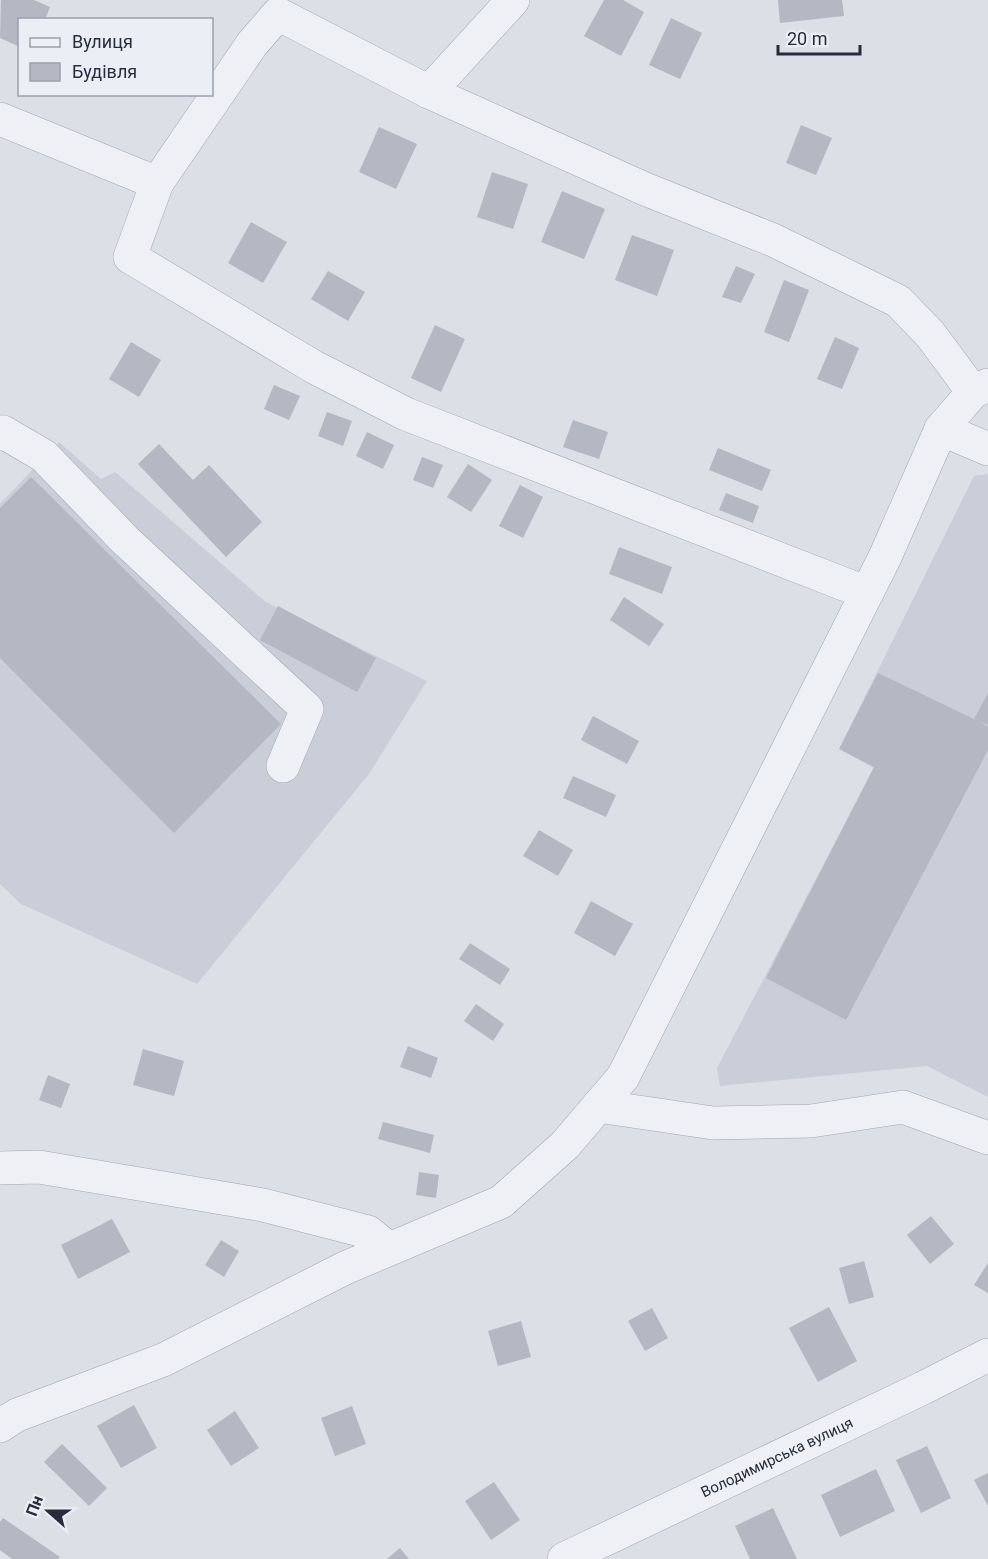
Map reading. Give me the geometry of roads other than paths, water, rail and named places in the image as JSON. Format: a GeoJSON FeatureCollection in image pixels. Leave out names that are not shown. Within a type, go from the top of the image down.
{"type":"FeatureCollection","features":[{"type":"Feature","properties":{"kind":"street"},"geometry":{"type":"LineString","coordinates":[[429,92],[513,0]]}},
{"type":"Feature","properties":{"kind":"street"},"geometry":{"type":"LineString","coordinates":[[0,1426],[17,1415],[163,1360],[345,1268],[501,1202],[565,1145],[622,1077],[867,593],[885,557],[941,429],[981,389],[898,301],[773,240],[645,189],[429,92],[280,7],[157,183],[130,257],[314,367],[406,414],[867,593]]}},
{"type":"Feature","properties":{"kind":"street"},"geometry":{"type":"LineString","coordinates":[[0,119],[157,183]]}},
{"type":"Feature","properties":{"kind":"street"},"geometry":{"type":"LineString","coordinates":[[941,429],[988,449]]}},
{"type":"Feature","properties":{"kind":"street"},"geometry":{"type":"LineString","coordinates":[[0,434],[3,432],[44,456],[125,540],[307,709],[283,766]]}},
{"type":"Feature","properties":{"kind":"street"},"geometry":{"type":"LineString","coordinates":[[598,1106],[713,1123],[811,1120],[903,1107],[988,1138]]}},
{"type":"Feature","properties":{"kind":"street"},"geometry":{"type":"LineString","coordinates":[[0,1168],[39,1167],[263,1205],[368,1232],[389,1249]]}},
{"type":"Feature","properties":{"kind":"street","name":"Володимирська вулиця"},"geometry":{"type":"LineString","coordinates":[[564,1559],[902,1399],[988,1355]]}}]}
